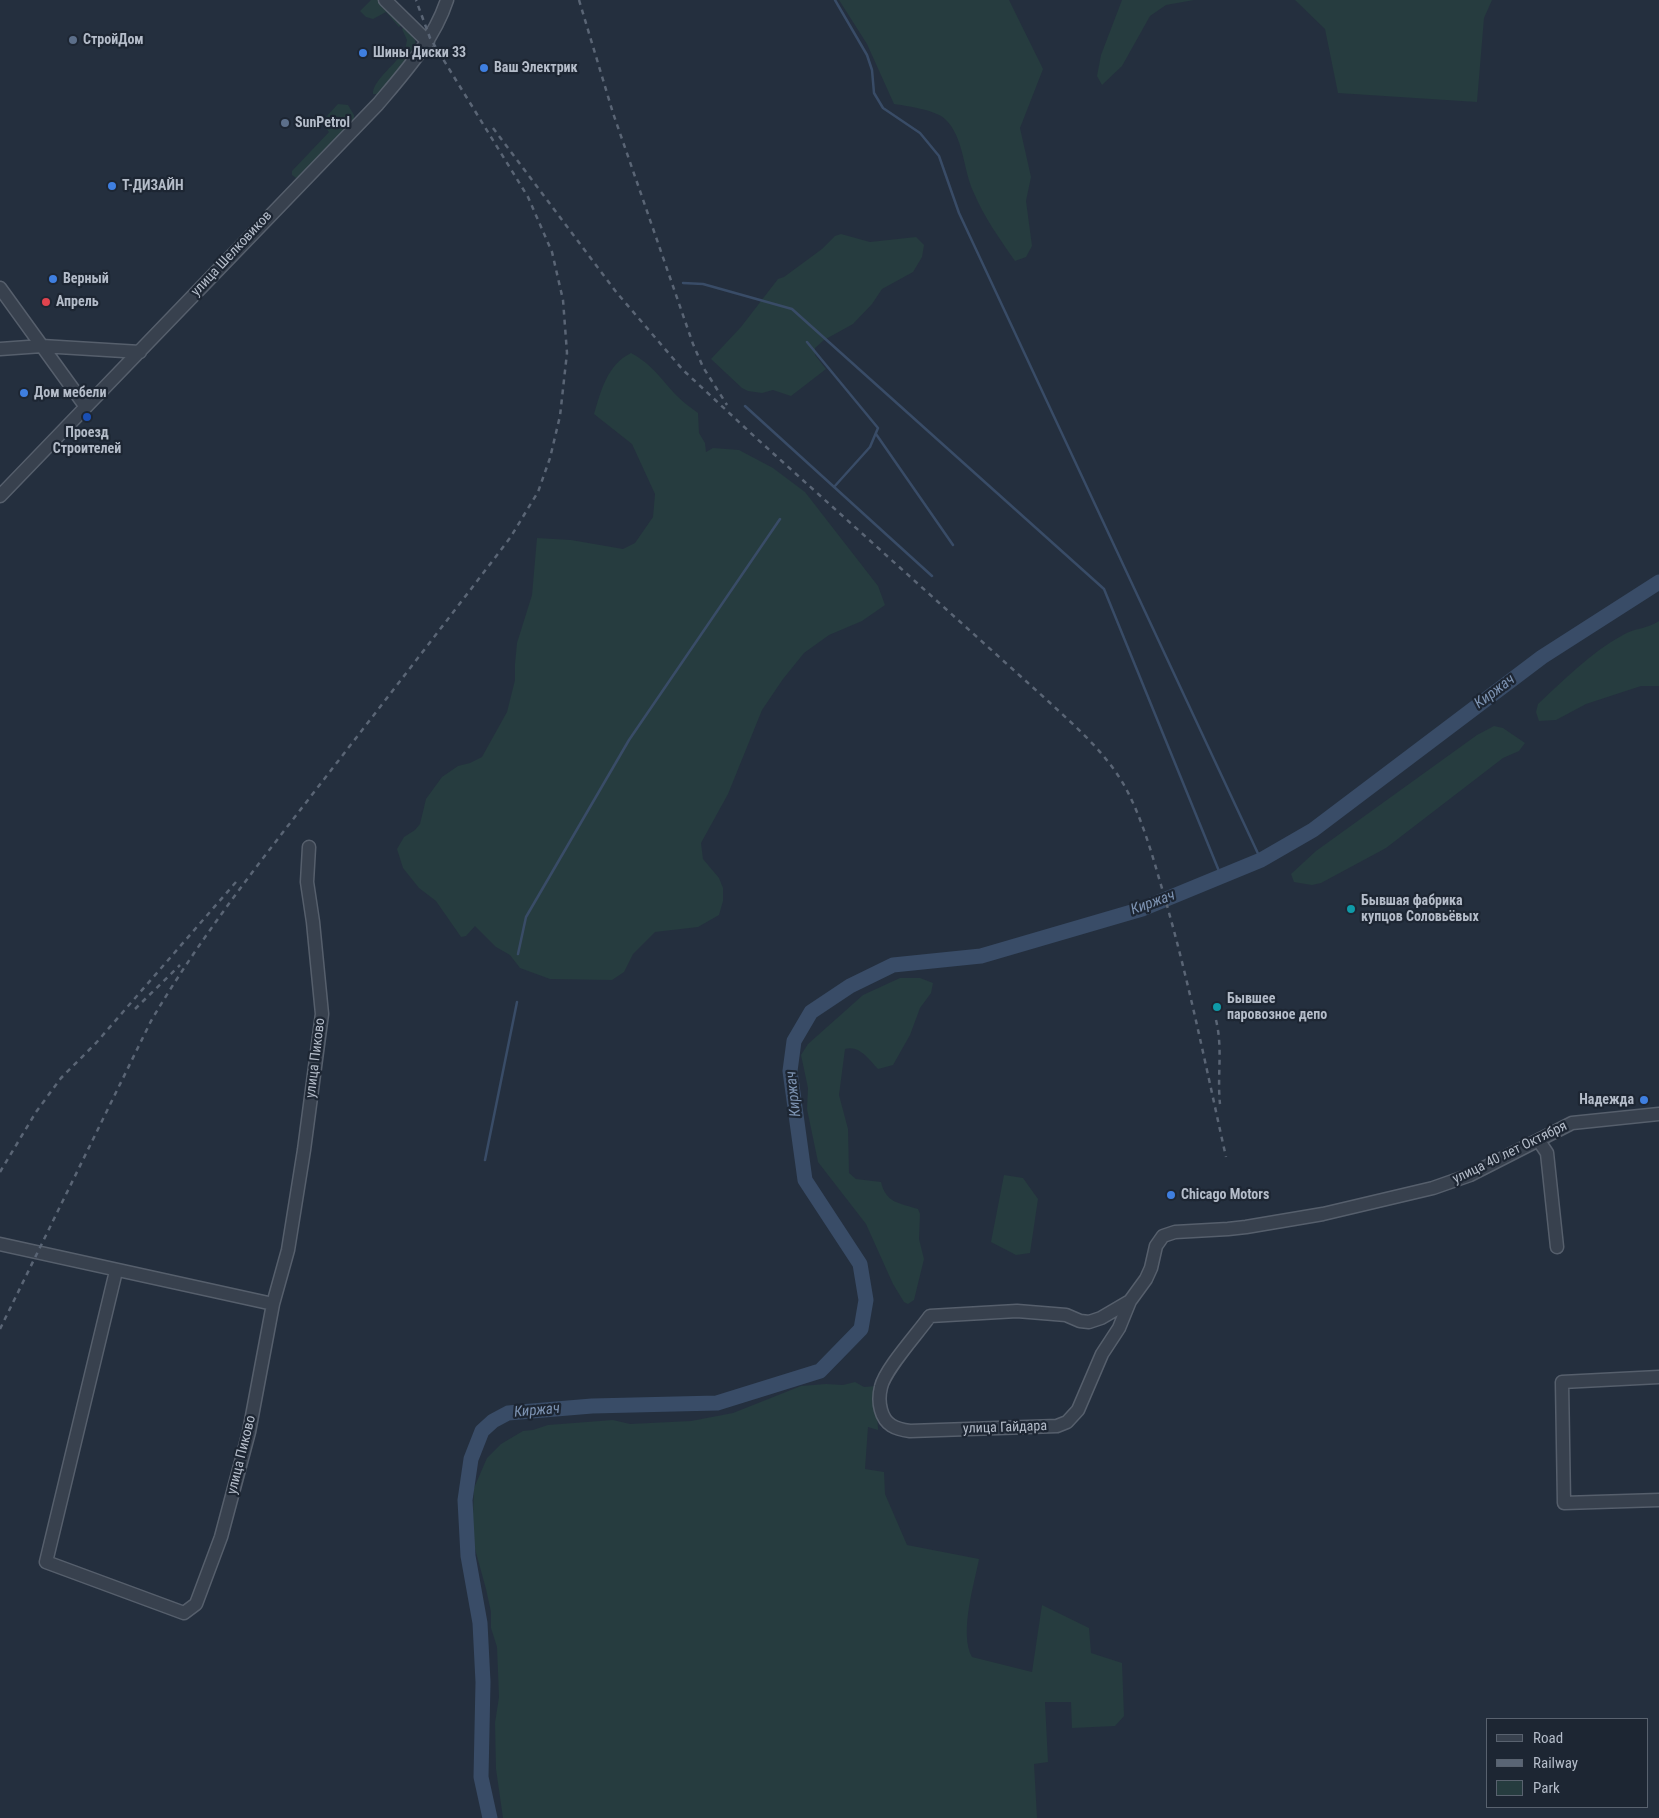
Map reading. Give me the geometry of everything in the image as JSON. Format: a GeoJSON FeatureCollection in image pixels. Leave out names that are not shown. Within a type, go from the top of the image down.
{"type":"FeatureCollection","features":[{"type":"Feature","properties":{"kind":"street"},"geometry":{"type":"LineString","coordinates":[[385,0],[428,42]]}},
{"type":"Feature","properties":{"kind":"street","name":"улица Шелковиков"},"geometry":{"type":"LineString","coordinates":[[0,496],[140,352],[256,228],[378,104],[428,42],[448,0]]}},
{"type":"Feature","properties":{"kind":"street"},"geometry":{"type":"LineString","coordinates":[[0,288],[86,407]]}},
{"type":"Feature","properties":{"kind":"street"},"geometry":{"type":"LineString","coordinates":[[0,349],[42,346],[140,352]]}},
{"type":"Feature","properties":{"kind":"street","name":"улица Пиково"},"geometry":{"type":"LineString","coordinates":[[116,1271],[46,1562],[184,1613],[196,1604],[221,1537],[249,1432],[273,1304],[288,1250],[304,1150],[322,1014],[307,882],[309,847]]}},
{"type":"Feature","properties":{"kind":"street","name":"улица 40 лет Октября"},"geometry":{"type":"LineString","coordinates":[[1130,1301],[1146,1279],[1151,1268],[1156,1246],[1164,1236],[1175,1232],[1228,1230],[1323,1214],[1433,1188],[1470,1175],[1572,1123],[1659,1114]]}},
{"type":"Feature","properties":{"kind":"street"},"geometry":{"type":"LineString","coordinates":[[1539,1141],[1547,1153],[1557,1247]]}},
{"type":"Feature","properties":{"kind":"street"},"geometry":{"type":"LineString","coordinates":[[0,1244],[273,1304]]}},
{"type":"Feature","properties":{"kind":"street","name":"улица Гайдара"},"geometry":{"type":"LineString","coordinates":[[1130,1301],[1119,1328],[1102,1354],[1078,1410],[1067,1422],[1057,1426],[910,1431],[895,1429],[884,1420],[879,1403],[881,1386],[893,1365],[930,1316],[1017,1310],[1066,1315],[1080,1321],[1089,1322],[1101,1318],[1130,1301]]}},
{"type":"Feature","properties":{"kind":"street"},"geometry":{"type":"LineString","coordinates":[[1659,1377],[1562,1382],[1564,1503],[1659,1500]]}},
{"type":"Feature","properties":{"kind":"green space"},"geometry":{"type":"Polygon","coordinates":[[[371,0],[378,0],[382,3],[402,24],[399,27],[386,12],[373,19],[366,17],[360,11],[371,0]]]}},
{"type":"Feature","properties":{"kind":"green space"},"geometry":{"type":"Polygon","coordinates":[[[839,0],[1009,0],[1043,69],[1020,128],[1031,177],[1026,201],[1032,246],[1026,257],[1015,261],[987,219],[977,201],[970,182],[960,144],[951,126],[945,119],[935,113],[894,104],[867,44],[839,0]]]}},
{"type":"Feature","properties":{"kind":"green space"},"geometry":{"type":"Polygon","coordinates":[[[1122,0],[1194,0],[1166,5],[1150,16],[1122,66],[1102,85],[1097,76],[1101,55],[1122,0]]]}},
{"type":"Feature","properties":{"kind":"green space"},"geometry":{"type":"Polygon","coordinates":[[[1295,0],[1492,0],[1484,18],[1477,102],[1338,93],[1325,29],[1295,0]]]}},
{"type":"Feature","properties":{"kind":"green space"},"geometry":{"type":"Polygon","coordinates":[[[405,26],[415,40],[416,47],[378,94],[373,94],[376,84],[404,50],[407,40],[402,29],[405,26]]]}},
{"type":"Feature","properties":{"kind":"green space"},"geometry":{"type":"Polygon","coordinates":[[[338,104],[348,105],[354,115],[354,119],[296,178],[292,175],[292,171],[329,132],[324,126],[324,119],[338,104]]]}},
{"type":"Feature","properties":{"kind":"green space"},"geometry":{"type":"Polygon","coordinates":[[[841,234],[870,242],[916,237],[924,245],[922,257],[913,272],[882,289],[872,304],[853,324],[824,340],[815,348],[815,355],[826,369],[791,396],[773,390],[762,393],[742,388],[711,359],[741,327],[778,279],[784,277],[822,249],[835,236],[841,234]]]}},
{"type":"Feature","properties":{"kind":"green space"},"geometry":{"type":"Polygon","coordinates":[[[631,353],[651,367],[677,396],[698,413],[699,433],[705,443],[706,452],[713,448],[739,450],[773,468],[805,492],[878,586],[885,605],[862,621],[829,635],[804,653],[762,710],[728,794],[701,843],[703,859],[719,878],[723,888],[723,901],[719,915],[698,927],[655,932],[633,954],[624,972],[612,980],[550,979],[520,968],[510,955],[496,947],[475,926],[466,936],[461,937],[436,901],[419,888],[403,868],[397,849],[404,837],[415,830],[420,824],[426,799],[442,777],[458,766],[482,757],[507,712],[515,680],[517,643],[532,595],[537,538],[571,540],[623,549],[635,543],[653,517],[655,494],[632,444],[594,414],[606,379],[616,364],[631,353]]]}},
{"type":"Feature","properties":{"kind":"green space"},"geometry":{"type":"Polygon","coordinates":[[[1659,621],[1659,686],[1641,686],[1586,704],[1556,720],[1539,721],[1536,712],[1538,704],[1578,667],[1623,635],[1659,621]]]}},
{"type":"Feature","properties":{"kind":"green space"},"geometry":{"type":"Polygon","coordinates":[[[1494,726],[1503,728],[1525,743],[1519,751],[1503,758],[1386,848],[1321,883],[1312,885],[1294,882],[1291,874],[1316,851],[1477,735],[1494,726]]]}},
{"type":"Feature","properties":{"kind":"green space"},"geometry":{"type":"Polygon","coordinates":[[[900,978],[920,978],[933,983],[931,993],[920,1008],[910,1035],[893,1065],[878,1069],[860,1051],[850,1048],[845,1049],[839,1095],[848,1129],[849,1173],[856,1179],[881,1182],[883,1189],[890,1198],[918,1209],[920,1214],[919,1239],[924,1259],[914,1300],[908,1304],[904,1302],[893,1284],[866,1224],[818,1162],[807,1109],[808,1088],[801,1055],[808,1044],[863,995],[900,978]]]}},
{"type":"Feature","properties":{"kind":"green space"},"geometry":{"type":"Polygon","coordinates":[[[1004,1175],[1023,1178],[1038,1199],[1030,1253],[1016,1255],[991,1242],[1004,1175]]]}},
{"type":"Feature","properties":{"kind":"green space"},"geometry":{"type":"Polygon","coordinates":[[[855,1382],[864,1387],[876,1386],[878,1430],[868,1427],[865,1469],[884,1472],[885,1494],[907,1545],[979,1559],[967,1623],[968,1647],[972,1657],[1032,1672],[1042,1605],[1089,1628],[1091,1653],[1122,1663],[1124,1716],[1115,1726],[1072,1728],[1071,1702],[1045,1702],[1048,1762],[1034,1764],[1037,1818],[503,1818],[496,1769],[495,1723],[499,1697],[497,1647],[491,1628],[491,1612],[486,1589],[472,1538],[474,1488],[487,1458],[501,1444],[523,1431],[548,1425],[613,1420],[630,1424],[691,1421],[733,1413],[801,1386],[843,1385],[855,1382]]]}},
{"type":"Feature","properties":{"kind":"waterway"},"geometry":{"type":"LineString","coordinates":[[835,0],[867,55],[872,70],[874,93],[883,108],[920,133],[939,156],[959,213],[1261,860]]}},
{"type":"Feature","properties":{"kind":"waterway"},"geometry":{"type":"LineString","coordinates":[[683,283],[703,284],[792,309],[1104,589],[1221,876]]}},
{"type":"Feature","properties":{"kind":"waterway"},"geometry":{"type":"LineString","coordinates":[[807,342],[878,428],[870,447],[834,487]]}},
{"type":"Feature","properties":{"kind":"waterway"},"geometry":{"type":"LineString","coordinates":[[745,406],[932,576]]}},
{"type":"Feature","properties":{"kind":"waterway"},"geometry":{"type":"LineString","coordinates":[[876,434],[953,545]]}},
{"type":"Feature","properties":{"kind":"waterway"},"geometry":{"type":"LineString","coordinates":[[518,954],[526,917],[629,740],[780,519]]}},
{"type":"Feature","properties":{"kind":"waterway","name":"Киржач"},"geometry":{"type":"LineString","coordinates":[[490,1818],[481,1777],[483,1682],[480,1623],[468,1556],[465,1500],[471,1459],[482,1431],[493,1421],[508,1413],[592,1406],[717,1403],[820,1371],[861,1329],[866,1300],[860,1264],[805,1180],[790,1071],[794,1041],[811,1012],[850,986],[893,965],[981,956],[1142,909],[1261,860],[1313,830],[1542,657],[1659,582]]}},
{"type":"Feature","properties":{"kind":"waterway"},"geometry":{"type":"LineString","coordinates":[[485,1160],[517,1002]]}},
{"type":"Feature","properties":{"kind":"railway"},"geometry":{"type":"LineString","coordinates":[[0,1329],[151,1021],[191,957],[257,867],[510,538],[538,492],[550,458],[560,416],[567,353],[563,300],[552,252],[528,197],[430,38],[416,0]]}},
{"type":"Feature","properties":{"kind":"railway"},"geometry":{"type":"LineString","coordinates":[[579,0],[613,113],[693,344],[703,367],[727,405]]}},
{"type":"Feature","properties":{"kind":"railway"},"geometry":{"type":"LineString","coordinates":[[493,128],[617,293],[683,370],[1069,720],[1108,761],[1131,799],[1153,857],[1191,997],[1226,1157]]}},
{"type":"Feature","properties":{"kind":"railway"},"geometry":{"type":"LineString","coordinates":[[0,1172],[36,1112],[61,1078],[96,1043],[236,882]]}},
{"type":"Feature","properties":{"kind":"railway"},"geometry":{"type":"LineString","coordinates":[[135,1009],[180,965]]}},
{"type":"Feature","properties":{"kind":"railway"},"geometry":{"type":"LineString","coordinates":[[1216,1020],[1220,1052],[1220,1104]]}},
{"type":"Feature","properties":{"kind":"place","name":"СтройДом"},"geometry":{"type":"Point","coordinates":[73,40]}},
{"type":"Feature","properties":{"kind":"place","name":"Шины Диски 33"},"geometry":{"type":"Point","coordinates":[363,53]}},
{"type":"Feature","properties":{"kind":"place","name":"Ваш Электрик"},"geometry":{"type":"Point","coordinates":[484,68]}},
{"type":"Feature","properties":{"kind":"place","name":"SunPetrol"},"geometry":{"type":"Point","coordinates":[285,123]}},
{"type":"Feature","properties":{"kind":"place","name":"Т-ДИЗАЙН"},"geometry":{"type":"Point","coordinates":[112,186]}},
{"type":"Feature","properties":{"kind":"place","name":"Верный"},"geometry":{"type":"Point","coordinates":[53,279]}},
{"type":"Feature","properties":{"kind":"place","name":"Апрель"},"geometry":{"type":"Point","coordinates":[46,302]}},
{"type":"Feature","properties":{"kind":"place","name":"Дом мебели"},"geometry":{"type":"Point","coordinates":[24,393]}},
{"type":"Feature","properties":{"kind":"place","name":"Проезд Строителей"},"geometry":{"type":"Point","coordinates":[87,417]}},
{"type":"Feature","properties":{"kind":"place","name":"Бывшая фабрика купцов Соловьёвых"},"geometry":{"type":"Point","coordinates":[1351,909]}},
{"type":"Feature","properties":{"kind":"place","name":"Бывшее паровозное депо"},"geometry":{"type":"Point","coordinates":[1217,1007]}},
{"type":"Feature","properties":{"kind":"place","name":"Надежда"},"geometry":{"type":"Point","coordinates":[1644,1100]}},
{"type":"Feature","properties":{"kind":"place","name":"Chicago Motors"},"geometry":{"type":"Point","coordinates":[1171,1195]}}]}
